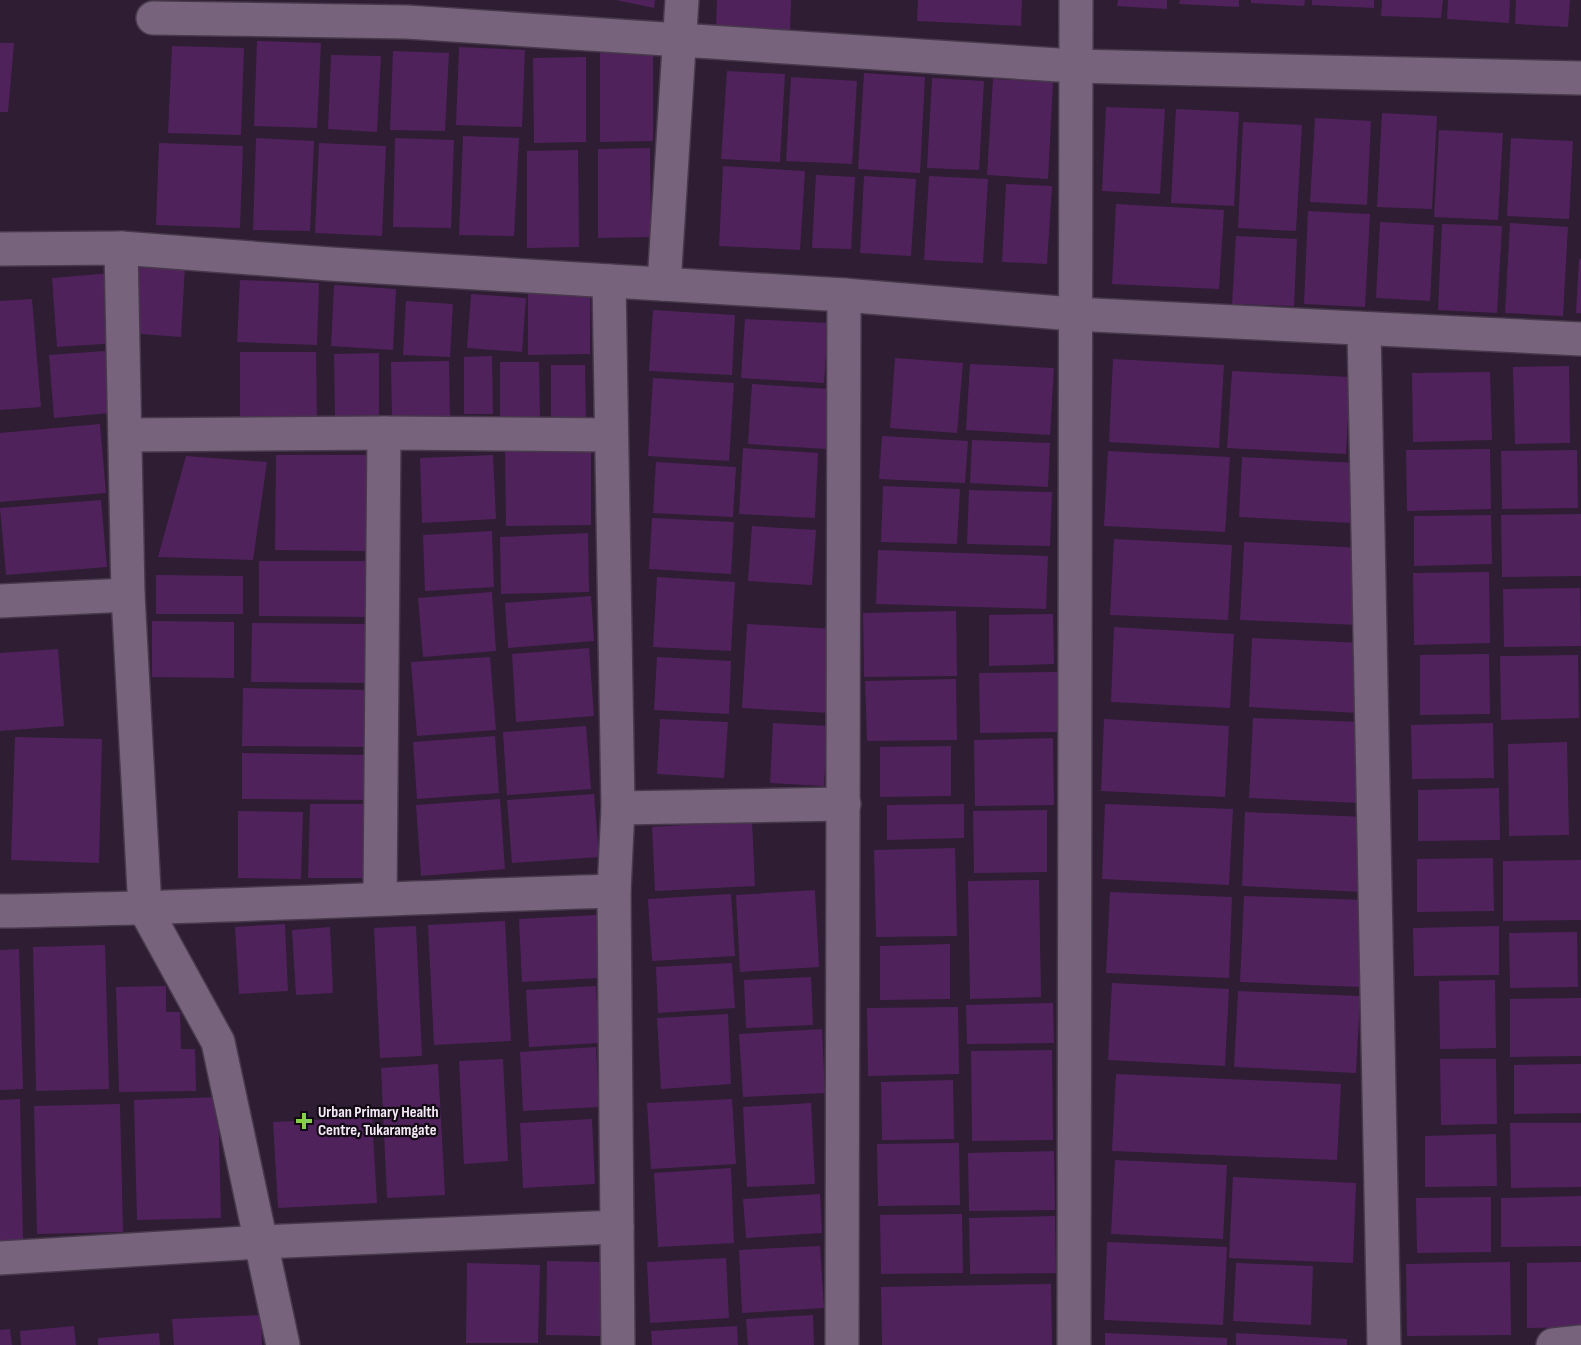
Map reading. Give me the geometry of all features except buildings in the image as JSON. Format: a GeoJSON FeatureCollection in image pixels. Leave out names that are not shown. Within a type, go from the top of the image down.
{"type":"FeatureCollection","features":[{"type":"Feature","properties":{"kind":"street"},"geometry":{"type":"LineString","coordinates":[[664,284],[682,0]]}},
{"type":"Feature","properties":{"kind":"street"},"geometry":{"type":"LineString","coordinates":[[1074,1345],[1073,314],[1076,0]]}},
{"type":"Feature","properties":{"kind":"street"},"geometry":{"type":"LineString","coordinates":[[153,18],[406,22],[1074,66],[1581,78]]}},
{"type":"Feature","properties":{"kind":"street"},"geometry":{"type":"LineString","coordinates":[[121,248],[128,595],[145,909],[218,1042],[283,1345]]}},
{"type":"Feature","properties":{"kind":"street"},"geometry":{"type":"LineString","coordinates":[[0,249],[121,248],[844,295],[1073,314],[1581,339]]}},
{"type":"Feature","properties":{"kind":"street"},"geometry":{"type":"LineString","coordinates":[[609,281],[618,808],[614,891],[618,1345]]}},
{"type":"Feature","properties":{"kind":"street"},"geometry":{"type":"LineString","coordinates":[[842,1345],[844,295]]}},
{"type":"Feature","properties":{"kind":"street"},"geometry":{"type":"LineString","coordinates":[[1364,328],[1384,1345]]}},
{"type":"Feature","properties":{"kind":"street"},"geometry":{"type":"LineString","coordinates":[[125,435],[384,433],[610,435]]}},
{"type":"Feature","properties":{"kind":"street"},"geometry":{"type":"LineString","coordinates":[[380,898],[384,433]]}},
{"type":"Feature","properties":{"kind":"street"},"geometry":{"type":"LineString","coordinates":[[0,601],[128,595]]}},
{"type":"Feature","properties":{"kind":"street"},"geometry":{"type":"LineString","coordinates":[[618,808],[844,804]]}},
{"type":"Feature","properties":{"kind":"street"},"geometry":{"type":"LineString","coordinates":[[0,911],[145,909],[380,898],[614,891]]}},
{"type":"Feature","properties":{"kind":"street"},"geometry":{"type":"LineString","coordinates":[[0,1257],[261,1242],[617,1227]]}},
{"type":"Feature","properties":{"kind":"street"},"geometry":{"type":"LineString","coordinates":[[1553,1345],[1581,1342]]}},
{"type":"Feature","properties":{"kind":"place","name":"Urban Primary Health Centre, Tukaramgate"},"geometry":{"type":"Point","coordinates":[304,1121]}}]}
